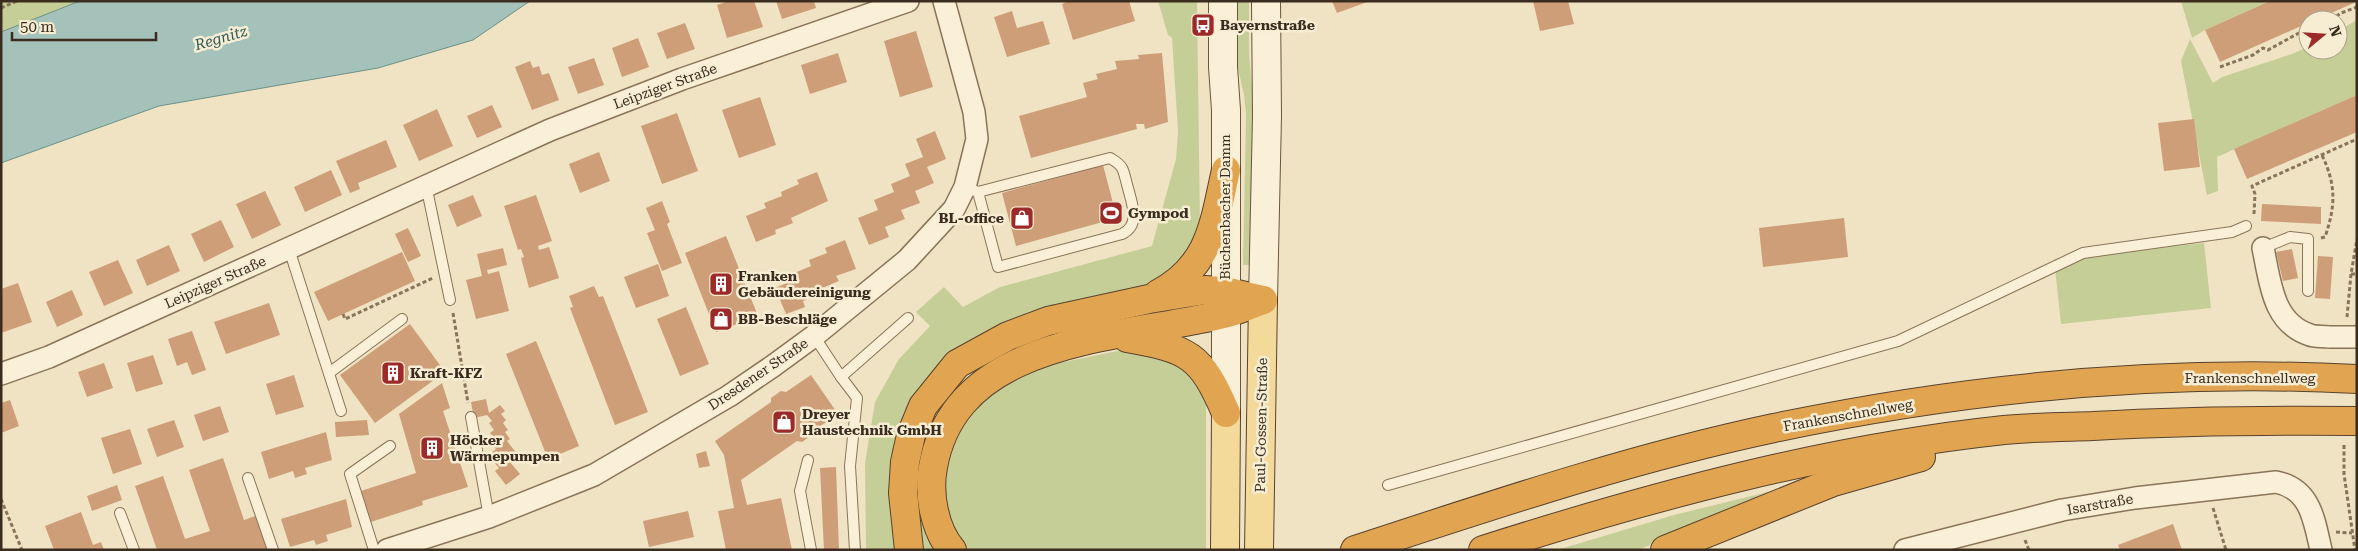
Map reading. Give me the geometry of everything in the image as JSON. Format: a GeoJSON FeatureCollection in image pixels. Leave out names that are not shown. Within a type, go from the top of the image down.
{"type":"FeatureCollection","features":[{"type":"Feature","properties":{"kind":"highway"},"geometry":{"type":"LineString","coordinates":[[1148,299],[1182,280],[1202,253],[1210,237],[1226,170]]}},
{"type":"Feature","properties":{"kind":"highway"},"geometry":{"type":"LineString","coordinates":[[909,550],[903,493],[905,462],[911,435],[923,406],[958,364],[1008,336],[1048,321],[1148,299],[1205,290],[1225,302]]}},
{"type":"Feature","properties":{"kind":"highway"},"geometry":{"type":"LineString","coordinates":[[952,550],[936,519],[930,483],[937,447],[952,417],[962,402],[973,391],[999,371],[1062,347],[1113,336],[1225,302],[1263,300]]}},
{"type":"Feature","properties":{"kind":"highway"},"geometry":{"type":"LineString","coordinates":[[1113,336],[1169,346],[1188,356],[1208,374],[1226,413]]}},
{"type":"Feature","properties":{"kind":"highway","name":"Frankenschnellweg"},"geometry":{"type":"LineString","coordinates":[[1355,550],[1570,480],[1774,428],[1874,410],[2024,388],[2147,379],[2197,377],[2357,379]]}},
{"type":"Feature","properties":{"kind":"highway"},"geometry":{"type":"LineString","coordinates":[[1483,550],[1664,495],[1822,458],[2005,430],[2234,420],[2351,433]]}},
{"type":"Feature","properties":{"kind":"highway"},"geometry":{"type":"LineString","coordinates":[[1665,550],[1834,482],[1917,457],[2020,444],[2094,426]]}},
{"type":"Feature","properties":{"kind":"main road","name":"Büchenbacher Damm"},"geometry":{"type":"LineString","coordinates":[[1224,1],[1226,413]]}},
{"type":"Feature","properties":{"kind":"main road"},"geometry":{"type":"LineString","coordinates":[[1263,300],[1267,116],[1266,1]]}},
{"type":"Feature","properties":{"kind":"main road","name":"Paul-Gossen-Straße"},"geometry":{"type":"LineString","coordinates":[[1259,550],[1263,300]]}},
{"type":"Feature","properties":{"kind":"main road"},"geometry":{"type":"LineString","coordinates":[[1225,550],[1226,413]]}},
{"type":"Feature","properties":{"kind":"street","name":"Leipziger Straße"},"geometry":{"type":"LineString","coordinates":[[1,374],[49,357],[550,130],[682,79],[908,1]]}},
{"type":"Feature","properties":{"kind":"street","name":"Dresdener Straße"},"geometry":{"type":"LineString","coordinates":[[387,550],[489,517],[594,475],[729,396],[814,336],[906,260],[971,190],[977,139],[974,112],[944,1]]}},
{"type":"Feature","properties":{"kind":"street"},"geometry":{"type":"LineString","coordinates":[[2262,248],[2274,303],[2290,323],[2310,335],[2329,337],[2352,329]]}},
{"type":"Feature","properties":{"kind":"street","name":"Isarstraße"},"geometry":{"type":"LineString","coordinates":[[1905,550],[2062,510],[2210,488],[2276,482],[2288,484],[2297,490],[2309,508],[2321,550]]}},
{"type":"Feature","properties":{"kind":"lane"},"geometry":{"type":"LineString","coordinates":[[1110,158],[1118,162],[1122,169],[1134,211],[1134,220],[1128,232],[998,267],[971,190],[1110,158]]}},
{"type":"Feature","properties":{"kind":"lane"},"geometry":{"type":"LineString","coordinates":[[426,185],[450,300]]}},
{"type":"Feature","properties":{"kind":"lane"},"geometry":{"type":"LineString","coordinates":[[1388,485],[1898,341],[2083,253],[2232,232],[2246,226]]}},
{"type":"Feature","properties":{"kind":"lane"},"geometry":{"type":"LineString","coordinates":[[2262,248],[2290,237],[2308,239],[2308,291]]}},
{"type":"Feature","properties":{"kind":"lane"},"geometry":{"type":"LineString","coordinates":[[289,249],[341,411]]}},
{"type":"Feature","properties":{"kind":"lane"},"geometry":{"type":"LineString","coordinates":[[841,377],[908,318]]}},
{"type":"Feature","properties":{"kind":"lane"},"geometry":{"type":"LineString","coordinates":[[329,374],[402,319]]}},
{"type":"Feature","properties":{"kind":"lane"},"geometry":{"type":"LineString","coordinates":[[814,336],[857,398],[850,466],[855,550]]}},
{"type":"Feature","properties":{"kind":"lane"},"geometry":{"type":"LineString","coordinates":[[471,417],[489,517]]}},
{"type":"Feature","properties":{"kind":"lane"},"geometry":{"type":"LineString","coordinates":[[374,550],[350,474],[390,446]]}},
{"type":"Feature","properties":{"kind":"lane"},"geometry":{"type":"LineString","coordinates":[[808,460],[800,491],[811,550]]}},
{"type":"Feature","properties":{"kind":"lane"},"geometry":{"type":"LineString","coordinates":[[248,478],[273,550]]}},
{"type":"Feature","properties":{"kind":"lane"},"geometry":{"type":"LineString","coordinates":[[120,513],[134,550]]}},
{"type":"Feature","properties":{"kind":"path"},"geometry":{"type":"LineString","coordinates":[[1,8],[17,1]]}},
{"type":"Feature","properties":{"kind":"path"},"geometry":{"type":"LineString","coordinates":[[2220,67],[2253,55],[2264,48],[2268,50],[2298,34]]}},
{"type":"Feature","properties":{"kind":"path"},"geometry":{"type":"LineString","coordinates":[[2246,226],[2254,219],[2255,194],[2252,186],[2357,140]]}},
{"type":"Feature","properties":{"kind":"path"},"geometry":{"type":"LineString","coordinates":[[2308,242],[2325,236],[2331,219],[2334,190],[2322,155]]}},
{"type":"Feature","properties":{"kind":"path"},"geometry":{"type":"LineString","coordinates":[[2352,329],[2351,274],[2357,239]]}},
{"type":"Feature","properties":{"kind":"path"},"geometry":{"type":"LineString","coordinates":[[343,314],[345,319],[445,273]]}},
{"type":"Feature","properties":{"kind":"path"},"geometry":{"type":"LineString","coordinates":[[2351,274],[2357,274]]}},
{"type":"Feature","properties":{"kind":"path"},"geometry":{"type":"LineString","coordinates":[[450,300],[471,417]]}},
{"type":"Feature","properties":{"kind":"path"},"geometry":{"type":"LineString","coordinates":[[2351,433],[2344,474],[2355,547]]}},
{"type":"Feature","properties":{"kind":"path"},"geometry":{"type":"LineString","coordinates":[[2210,488],[2212,506],[2226,550]]}},
{"type":"Feature","properties":{"kind":"path"},"geometry":{"type":"LineString","coordinates":[[1,499],[22,550]]}},
{"type":"Feature","properties":{"kind":"green space"},"geometry":{"type":"Polygon","coordinates":[[[1,1],[80,1],[1,32],[1,1]]]}},
{"type":"Feature","properties":{"kind":"green space"},"geometry":{"type":"Polygon","coordinates":[[[1158,1],[1197,1],[1200,226],[1193,248],[1163,281],[935,375],[899,550],[866,550],[865,463],[875,402],[899,359],[930,326],[916,312],[944,287],[963,307],[1000,287],[1152,246],[1176,159],[1178,131],[1172,38],[1168,35],[1158,1]]]}},
{"type":"Feature","properties":{"kind":"green space"},"geometry":{"type":"Polygon","coordinates":[[[1238,1],[1249,1],[1249,53],[1255,123],[1253,246],[1250,265],[1243,265],[1246,115],[1244,95],[1237,64],[1238,1]]]}},
{"type":"Feature","properties":{"kind":"green space"},"geometry":{"type":"Polygon","coordinates":[[[2181,1],[2270,1],[2205,30],[2192,38],[2181,1]]]}},
{"type":"Feature","properties":{"kind":"green space"},"geometry":{"type":"Polygon","coordinates":[[[2357,20],[2357,95],[2217,157],[2218,191],[2207,195],[2181,61],[2190,39],[2213,83],[2222,77],[2298,51],[2298,60],[2348,60],[2348,25],[2357,20]]]}},
{"type":"Feature","properties":{"kind":"green space"},"geometry":{"type":"Polygon","coordinates":[[[2204,243],[2211,308],[2061,324],[2054,259],[2204,243]]]}},
{"type":"Feature","properties":{"kind":"green space"},"geometry":{"type":"Polygon","coordinates":[[[1127,349],[1171,354],[1206,394],[1206,550],[962,550],[943,506],[945,450],[984,392],[1045,366],[1127,349]]]}},
{"type":"Feature","properties":{"kind":"green space"},"geometry":{"type":"Polygon","coordinates":[[[923,429],[929,435],[924,459],[941,550],[918,550],[913,484],[923,429]]]}},
{"type":"Feature","properties":{"kind":"green space"},"geometry":{"type":"Polygon","coordinates":[[[1784,491],[1638,550],[1557,550],[1674,515],[1768,492],[1784,491]]]}},
{"type":"Feature","properties":{"kind":"water","name":"Regnitz"},"geometry":{"type":"Polygon","coordinates":[[[80,1],[530,1],[473,40],[378,68],[159,106],[1,163],[1,32],[80,1]]]}},
{"type":"Feature","properties":{"kind":"building"},"geometry":{"type":"Polygon","coordinates":[[[729,1],[754,1],[763,27],[727,38],[717,5],[729,1]]]}},
{"type":"Feature","properties":{"kind":"building"},"geometry":{"type":"Polygon","coordinates":[[[776,1],[814,1],[816,8],[782,19],[776,1]]]}},
{"type":"Feature","properties":{"kind":"building"},"geometry":{"type":"Polygon","coordinates":[[[1069,1],[1129,1],[1135,21],[1073,40],[1062,4],[1069,1]]]}},
{"type":"Feature","properties":{"kind":"building"},"geometry":{"type":"Polygon","coordinates":[[[1332,1],[1370,1],[1337,13],[1332,1]]]}},
{"type":"Feature","properties":{"kind":"building"},"geometry":{"type":"Polygon","coordinates":[[[1533,1],[1568,1],[1574,24],[1540,31],[1533,1]]]}},
{"type":"Feature","properties":{"kind":"building"},"geometry":{"type":"Polygon","coordinates":[[[2270,1],[2353,1],[2354,3],[2338,10],[2298,10],[2298,27],[2220,62],[2205,30],[2270,1]]]}},
{"type":"Feature","properties":{"kind":"building"},"geometry":{"type":"Polygon","coordinates":[[[1012,11],[1017,28],[1043,21],[1050,44],[1007,57],[994,17],[1012,11]]]}},
{"type":"Feature","properties":{"kind":"building"},"geometry":{"type":"Polygon","coordinates":[[[685,23],[695,49],[667,59],[657,33],[685,23]]]}},
{"type":"Feature","properties":{"kind":"building"},"geometry":{"type":"Polygon","coordinates":[[[916,31],[933,87],[900,97],[884,41],[916,31]]]}},
{"type":"Feature","properties":{"kind":"building"},"geometry":{"type":"Polygon","coordinates":[[[638,38],[649,67],[622,77],[612,48],[638,38]]]}},
{"type":"Feature","properties":{"kind":"building"},"geometry":{"type":"Polygon","coordinates":[[[838,53],[847,82],[810,94],[801,65],[838,53]]]}},
{"type":"Feature","properties":{"kind":"building"},"geometry":{"type":"Polygon","coordinates":[[[1162,53],[1168,122],[1145,129],[1144,124],[1136,124],[1137,129],[1031,158],[1019,116],[1087,97],[1083,83],[1098,79],[1096,74],[1117,69],[1115,61],[1139,59],[1138,55],[1162,53]]]}},
{"type":"Feature","properties":{"kind":"building"},"geometry":{"type":"Polygon","coordinates":[[[594,58],[604,85],[578,94],[568,67],[594,58]]]}},
{"type":"Feature","properties":{"kind":"building"},"geometry":{"type":"Polygon","coordinates":[[[530,61],[533,68],[539,66],[542,75],[549,73],[559,100],[532,110],[515,67],[530,61]]]}},
{"type":"Feature","properties":{"kind":"building"},"geometry":{"type":"Polygon","coordinates":[[[2357,95],[2357,132],[2247,179],[2234,149],[2357,95]]]}},
{"type":"Feature","properties":{"kind":"building"},"geometry":{"type":"Polygon","coordinates":[[[760,97],[776,145],[739,158],[722,110],[760,97]]]}},
{"type":"Feature","properties":{"kind":"building"},"geometry":{"type":"Polygon","coordinates":[[[492,105],[502,127],[477,138],[467,116],[492,105]]]}},
{"type":"Feature","properties":{"kind":"building"},"geometry":{"type":"Polygon","coordinates":[[[437,109],[453,146],[419,161],[403,125],[437,109]]]}},
{"type":"Feature","properties":{"kind":"building"},"geometry":{"type":"Polygon","coordinates":[[[677,113],[698,171],[662,184],[641,126],[677,113]]]}},
{"type":"Feature","properties":{"kind":"building"},"geometry":{"type":"Polygon","coordinates":[[[2194,119],[2200,167],[2164,171],[2158,123],[2194,119]]]}},
{"type":"Feature","properties":{"kind":"building"},"geometry":{"type":"Polygon","coordinates":[[[935,131],[946,159],[927,167],[934,183],[915,191],[920,203],[901,210],[905,219],[885,227],[889,237],[869,245],[858,218],[878,210],[874,200],[894,192],[891,184],[910,176],[905,164],[923,157],[916,139],[935,131]]]}},
{"type":"Feature","properties":{"kind":"building"},"geometry":{"type":"Polygon","coordinates":[[[386,140],[397,167],[358,183],[360,189],[350,193],[336,161],[386,140]]]}},
{"type":"Feature","properties":{"kind":"building"},"geometry":{"type":"Polygon","coordinates":[[[599,152],[610,181],[580,193],[569,164],[599,152]]]}},
{"type":"Feature","properties":{"kind":"building"},"geometry":{"type":"Polygon","coordinates":[[[1103,165],[1117,218],[1016,246],[1002,193],[1103,165]]]}},
{"type":"Feature","properties":{"kind":"building"},"geometry":{"type":"Polygon","coordinates":[[[331,170],[342,195],[305,212],[294,187],[331,170]]]}},
{"type":"Feature","properties":{"kind":"building"},"geometry":{"type":"Polygon","coordinates":[[[817,172],[828,201],[791,218],[793,223],[775,230],[776,234],[756,242],[746,216],[766,208],[764,203],[782,196],[781,192],[799,184],[797,180],[817,172]]]}},
{"type":"Feature","properties":{"kind":"building"},"geometry":{"type":"Polygon","coordinates":[[[265,191],[281,225],[252,239],[236,204],[265,191]]]}},
{"type":"Feature","properties":{"kind":"building"},"geometry":{"type":"Polygon","coordinates":[[[473,195],[482,216],[457,227],[448,205],[473,195]]]}},
{"type":"Feature","properties":{"kind":"building"},"geometry":{"type":"Polygon","coordinates":[[[536,195],[552,241],[538,246],[539,250],[549,247],[559,278],[529,288],[521,258],[524,257],[521,249],[518,250],[504,206],[536,195]]]}},
{"type":"Feature","properties":{"kind":"building"},"geometry":{"type":"Polygon","coordinates":[[[662,201],[670,222],[667,224],[682,263],[662,271],[647,233],[655,230],[646,208],[662,201]]]}},
{"type":"Feature","properties":{"kind":"building"},"geometry":{"type":"Polygon","coordinates":[[[2262,204],[2321,207],[2321,224],[2261,221],[2262,204]]]}},
{"type":"Feature","properties":{"kind":"building"},"geometry":{"type":"Polygon","coordinates":[[[1844,218],[1848,257],[1763,267],[1759,228],[1844,218]]]}},
{"type":"Feature","properties":{"kind":"building"},"geometry":{"type":"Polygon","coordinates":[[[221,220],[234,247],[204,262],[191,234],[221,220]]]}},
{"type":"Feature","properties":{"kind":"building"},"geometry":{"type":"Polygon","coordinates":[[[408,228],[421,256],[408,262],[395,234],[408,228]]]}},
{"type":"Feature","properties":{"kind":"building","name":"Franken Gebäudereinigung"},"geometry":{"type":"Polygon","coordinates":[[[726,236],[758,316],[716,332],[685,253],[726,236]]]}},
{"type":"Feature","properties":{"kind":"building"},"geometry":{"type":"Polygon","coordinates":[[[845,240],[856,269],[836,276],[839,281],[820,289],[822,293],[803,301],[805,307],[786,314],[775,288],[794,280],[792,274],[811,266],[809,260],[827,253],[825,248],[845,240]]]}},
{"type":"Feature","properties":{"kind":"building"},"geometry":{"type":"Polygon","coordinates":[[[169,245],[180,271],[147,286],[136,260],[169,245]]]}},
{"type":"Feature","properties":{"kind":"building"},"geometry":{"type":"Polygon","coordinates":[[[503,248],[507,265],[487,270],[488,274],[499,271],[509,311],[476,319],[466,280],[482,276],[477,254],[503,248]]]}},
{"type":"Feature","properties":{"kind":"building"},"geometry":{"type":"Polygon","coordinates":[[[2292,249],[2298,278],[2283,281],[2276,252],[2292,249]]]}},
{"type":"Feature","properties":{"kind":"building"},"geometry":{"type":"Polygon","coordinates":[[[402,252],[415,281],[328,321],[314,292],[402,252]]]}},
{"type":"Feature","properties":{"kind":"building"},"geometry":{"type":"Polygon","coordinates":[[[2318,256],[2333,257],[2330,299],[2315,298],[2318,256]]]}},
{"type":"Feature","properties":{"kind":"building"},"geometry":{"type":"Polygon","coordinates":[[[118,260],[133,293],[104,306],[89,272],[118,260]]]}},
{"type":"Feature","properties":{"kind":"building"},"geometry":{"type":"Polygon","coordinates":[[[658,264],[669,296],[636,308],[624,277],[658,264]]]}},
{"type":"Feature","properties":{"kind":"building"},"geometry":{"type":"Polygon","coordinates":[[[18,283],[32,322],[1,333],[1,289],[18,283]]]}},
{"type":"Feature","properties":{"kind":"building"},"geometry":{"type":"Polygon","coordinates":[[[594,286],[599,297],[603,296],[648,412],[615,425],[570,308],[573,307],[569,296],[594,286]]]}},
{"type":"Feature","properties":{"kind":"building"},"geometry":{"type":"Polygon","coordinates":[[[72,290],[83,315],[57,327],[46,302],[72,290]]]}},
{"type":"Feature","properties":{"kind":"building"},"geometry":{"type":"Polygon","coordinates":[[[269,303],[280,335],[226,354],[214,322],[269,303]]]}},
{"type":"Feature","properties":{"kind":"building"},"geometry":{"type":"Polygon","coordinates":[[[686,307],[709,364],[680,376],[657,319],[686,307]]]}},
{"type":"Feature","properties":{"kind":"building","name":"Kraft-KFZ"},"geometry":{"type":"Polygon","coordinates":[[[410,324],[445,372],[375,423],[340,375],[410,324]]]}},
{"type":"Feature","properties":{"kind":"building"},"geometry":{"type":"Polygon","coordinates":[[[192,331],[206,370],[192,375],[187,362],[177,366],[168,339],[192,331]]]}},
{"type":"Feature","properties":{"kind":"building"},"geometry":{"type":"Polygon","coordinates":[[[536,341],[579,446],[548,459],[506,354],[536,341]]]}},
{"type":"Feature","properties":{"kind":"building"},"geometry":{"type":"Polygon","coordinates":[[[153,355],[163,384],[136,392],[127,363],[153,355]]]}},
{"type":"Feature","properties":{"kind":"building"},"geometry":{"type":"Polygon","coordinates":[[[104,363],[113,388],[87,397],[78,372],[104,363]]]}},
{"type":"Feature","properties":{"kind":"building"},"geometry":{"type":"Polygon","coordinates":[[[294,375],[304,407],[276,415],[266,384],[294,375]]]}},
{"type":"Feature","properties":{"kind":"building","name":"Dreyer Haustechnik GmbH"},"geometry":{"type":"Polygon","coordinates":[[[811,375],[838,414],[813,431],[812,435],[802,442],[797,441],[741,480],[747,505],[781,498],[792,550],[726,550],[718,511],[734,508],[724,455],[715,441],[771,402],[771,398],[781,391],[786,392],[811,375]]]}},
{"type":"Feature","properties":{"kind":"building","name":"Höcker Wärmepumpen"},"geometry":{"type":"Polygon","coordinates":[[[442,383],[450,408],[443,411],[468,487],[422,501],[423,505],[371,522],[361,491],[416,473],[399,414],[442,383]]]}},
{"type":"Feature","properties":{"kind":"building"},"geometry":{"type":"Polygon","coordinates":[[[486,399],[489,413],[500,405],[505,411],[501,414],[506,420],[503,423],[508,430],[505,432],[510,439],[507,441],[518,455],[509,461],[520,474],[506,485],[495,471],[499,468],[493,461],[497,458],[492,452],[496,449],[491,443],[495,439],[490,433],[494,430],[489,423],[492,421],[487,415],[474,418],[471,402],[486,399]]]}},
{"type":"Feature","properties":{"kind":"building"},"geometry":{"type":"Polygon","coordinates":[[[10,400],[19,426],[1,433],[1,403],[10,400]]]}},
{"type":"Feature","properties":{"kind":"building"},"geometry":{"type":"Polygon","coordinates":[[[220,406],[229,432],[203,441],[194,415],[220,406]]]}},
{"type":"Feature","properties":{"kind":"building"},"geometry":{"type":"Polygon","coordinates":[[[174,420],[184,447],[157,457],[147,429],[174,420]]]}},
{"type":"Feature","properties":{"kind":"building"},"geometry":{"type":"Polygon","coordinates":[[[367,420],[369,435],[336,437],[335,422],[367,420]]]}},
{"type":"Feature","properties":{"kind":"building"},"geometry":{"type":"Polygon","coordinates":[[[130,429],[142,464],[113,474],[101,438],[130,429]]]}},
{"type":"Feature","properties":{"kind":"building"},"geometry":{"type":"Polygon","coordinates":[[[326,432],[332,460],[305,468],[307,474],[295,478],[293,471],[269,479],[261,452],[326,432]]]}},
{"type":"Feature","properties":{"kind":"building"},"geometry":{"type":"Polygon","coordinates":[[[706,451],[710,466],[699,468],[696,454],[706,451]]]}},
{"type":"Feature","properties":{"kind":"building"},"geometry":{"type":"Polygon","coordinates":[[[223,458],[244,520],[258,515],[270,550],[157,550],[135,486],[163,476],[185,539],[210,531],[189,470],[223,458]]]}},
{"type":"Feature","properties":{"kind":"building"},"geometry":{"type":"Polygon","coordinates":[[[836,467],[839,550],[824,550],[820,468],[836,467]]]}},
{"type":"Feature","properties":{"kind":"building"},"geometry":{"type":"Polygon","coordinates":[[[117,485],[122,500],[92,511],[87,496],[117,485]]]}},
{"type":"Feature","properties":{"kind":"building"},"geometry":{"type":"Polygon","coordinates":[[[346,499],[352,527],[326,535],[328,541],[316,545],[314,540],[290,547],[281,519],[346,499]]]}},
{"type":"Feature","properties":{"kind":"building"},"geometry":{"type":"Polygon","coordinates":[[[688,511],[694,537],[649,547],[643,521],[688,511]]]}},
{"type":"Feature","properties":{"kind":"building"},"geometry":{"type":"Polygon","coordinates":[[[81,512],[93,545],[101,542],[104,550],[54,550],[45,526],[81,512]]]}},
{"type":"Feature","properties":{"kind":"building"},"geometry":{"type":"Polygon","coordinates":[[[2173,524],[2182,550],[2120,550],[2118,545],[2173,524]]]}},
{"type":"Feature","properties":{"kind":"place","name":"Bayernstraße"},"geometry":{"type":"Point","coordinates":[1203,25]}},
{"type":"Feature","properties":{"kind":"place","name":"Gympod"},"geometry":{"type":"Point","coordinates":[1111,213]}},
{"type":"Feature","properties":{"kind":"place","name":"BL-office"},"geometry":{"type":"Point","coordinates":[1022,218]}},
{"type":"Feature","properties":{"kind":"place","name":"Franken Gebäudereinigung"},"geometry":{"type":"Point","coordinates":[721,284]}},
{"type":"Feature","properties":{"kind":"place","name":"BB-Beschläge"},"geometry":{"type":"Point","coordinates":[721,319]}},
{"type":"Feature","properties":{"kind":"place","name":"Kraft-KFZ"},"geometry":{"type":"Point","coordinates":[393,373]}},
{"type":"Feature","properties":{"kind":"place","name":"Dreyer Haustechnik GmbH"},"geometry":{"type":"Point","coordinates":[784,422]}},
{"type":"Feature","properties":{"kind":"place","name":"Höcker Wärmepumpen"},"geometry":{"type":"Point","coordinates":[432,448]}}]}
